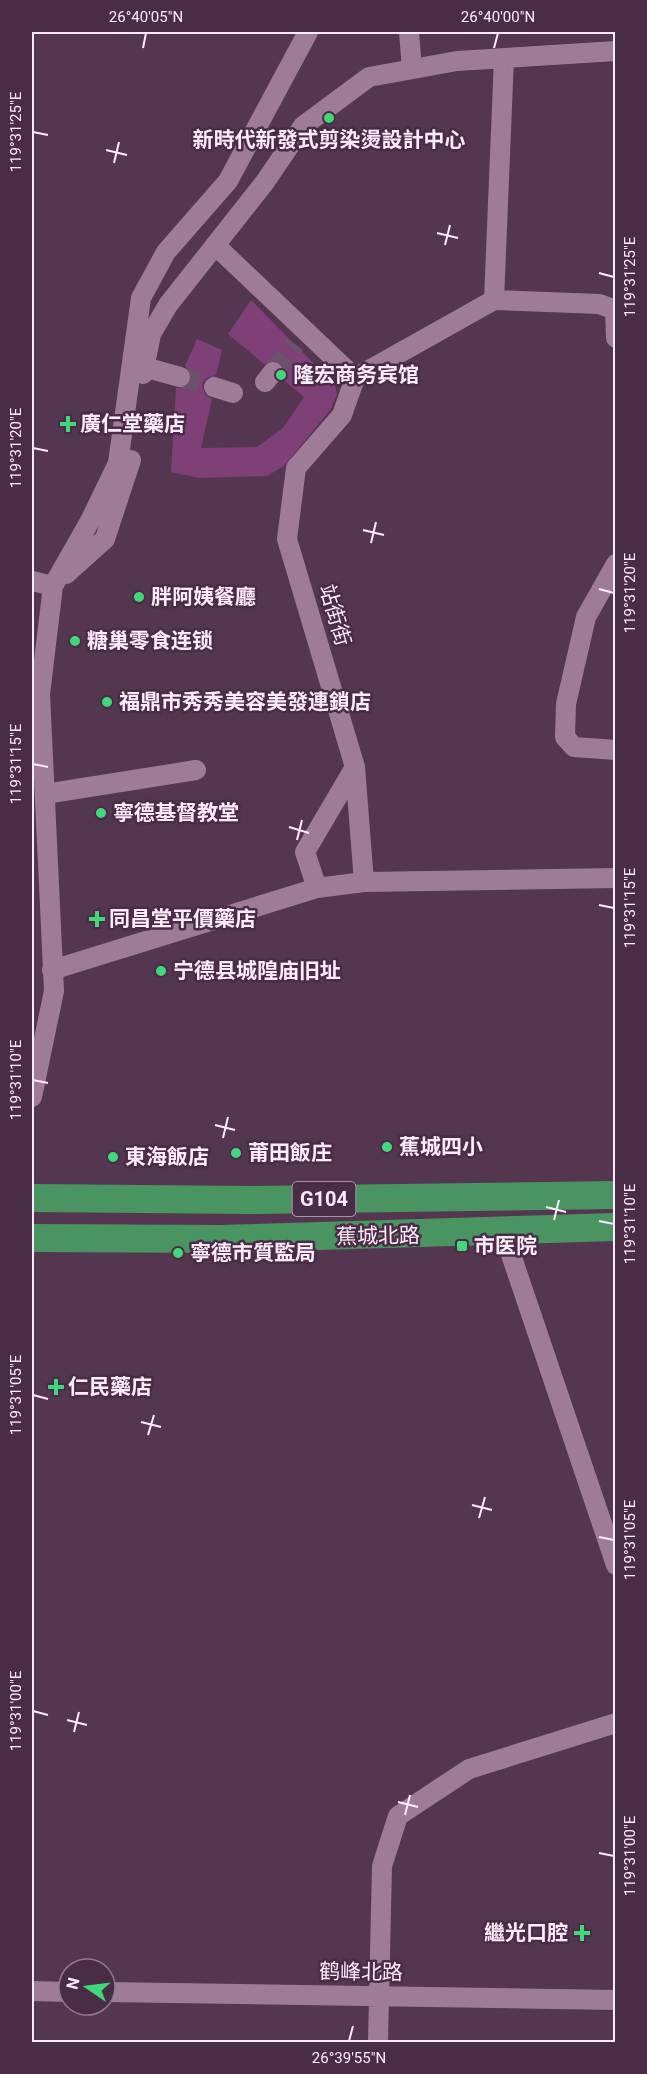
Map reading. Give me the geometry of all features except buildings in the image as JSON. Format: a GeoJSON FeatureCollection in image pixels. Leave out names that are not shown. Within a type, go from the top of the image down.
{"type":"FeatureCollection","features":[{"type":"Feature","properties":{"kind":"highway","name":"蕉城北路"},"geometry":{"type":"LineString","coordinates":[[32,1198],[250,1200],[615,1195]]}},
{"type":"Feature","properties":{"kind":"highway","name":"蕉城北路"},"geometry":{"type":"LineString","coordinates":[[32,1239],[221,1239],[615,1227]]}},
{"type":"Feature","properties":{"kind":"street"},"geometry":{"type":"LineString","coordinates":[[32,1097],[54,991],[40,694],[53,586],[90,521],[118,463],[141,298],[166,252],[228,181],[308,32]]}},
{"type":"Feature","properties":{"kind":"street"},"geometry":{"type":"LineString","coordinates":[[409,32],[412,69]]}},
{"type":"Feature","properties":{"kind":"street"},"geometry":{"type":"LineString","coordinates":[[53,586],[105,538],[130,462],[144,367],[151,334],[156,324],[168,305],[265,182],[303,126],[369,76],[457,61],[615,51]]}},
{"type":"Feature","properties":{"kind":"street"},"geometry":{"type":"LineString","coordinates":[[494,300],[504,58]]}},
{"type":"Feature","properties":{"kind":"street"},"geometry":{"type":"LineString","coordinates":[[215,245],[300,338],[356,378],[494,300],[599,304],[615,309],[615,338]]}},
{"type":"Feature","properties":{"kind":"street"},"geometry":{"type":"LineString","coordinates":[[144,367],[180,377]]}},
{"type":"Feature","properties":{"kind":"street","name":"站街街"},"geometry":{"type":"LineString","coordinates":[[356,378],[342,415],[296,468],[287,539],[355,767],[364,882]]}},
{"type":"Feature","properties":{"kind":"street"},"geometry":{"type":"LineString","coordinates":[[214,387],[233,393]]}},
{"type":"Feature","properties":{"kind":"street"},"geometry":{"type":"LineString","coordinates":[[615,564],[586,617],[566,704],[565,737],[574,747],[615,750]]}},
{"type":"Feature","properties":{"kind":"street"},"geometry":{"type":"LineString","coordinates":[[32,581],[53,586]]}},
{"type":"Feature","properties":{"kind":"street"},"geometry":{"type":"LineString","coordinates":[[317,888],[305,852],[355,767]]}},
{"type":"Feature","properties":{"kind":"street"},"geometry":{"type":"LineString","coordinates":[[45,794],[196,770]]}},
{"type":"Feature","properties":{"kind":"street"},"geometry":{"type":"LineString","coordinates":[[52,970],[317,888],[364,882],[615,878]]}},
{"type":"Feature","properties":{"kind":"street"},"geometry":{"type":"LineString","coordinates":[[503,1231],[615,1565]]}},
{"type":"Feature","properties":{"kind":"street"},"geometry":{"type":"LineString","coordinates":[[378,2043],[382,1866],[398,1816],[469,1769],[615,1723]]}},
{"type":"Feature","properties":{"kind":"street"},"geometry":{"type":"LineString","coordinates":[[32,1991],[57,1992]]}},
{"type":"Feature","properties":{"kind":"street","name":"鹤峰北路"},"geometry":{"type":"LineString","coordinates":[[117,1992],[615,2000]]}},
{"type":"Feature","properties":{"kind":"tunnel"},"geometry":{"type":"LineString","coordinates":[[273,372],[295,344]]}},
{"type":"Feature","properties":{"kind":"tunnel"},"geometry":{"type":"LineString","coordinates":[[180,377],[214,387]]}},
{"type":"Feature","properties":{"kind":"place","name":"新時代新發式剪染燙設計中心"},"geometry":{"type":"Point","coordinates":[329,118]}},
{"type":"Feature","properties":{"kind":"place","name":"隆宏商务宾馆"},"geometry":{"type":"Point","coordinates":[281,375]}},
{"type":"Feature","properties":{"kind":"place","name":"廣仁堂藥店"},"geometry":{"type":"Point","coordinates":[68,424]}},
{"type":"Feature","properties":{"kind":"place","name":"胖阿姨餐廳"},"geometry":{"type":"Point","coordinates":[139,597]}},
{"type":"Feature","properties":{"kind":"place","name":"糖巢零食连锁"},"geometry":{"type":"Point","coordinates":[75,641]}},
{"type":"Feature","properties":{"kind":"place","name":"福鼎市秀秀美容美發連鎖店"},"geometry":{"type":"Point","coordinates":[107,702]}},
{"type":"Feature","properties":{"kind":"place","name":"寧德基督教堂"},"geometry":{"type":"Point","coordinates":[101,813]}},
{"type":"Feature","properties":{"kind":"place","name":"同昌堂平價藥店"},"geometry":{"type":"Point","coordinates":[97,919]}},
{"type":"Feature","properties":{"kind":"place","name":"宁德县城隍庙旧址"},"geometry":{"type":"Point","coordinates":[161,971]}},
{"type":"Feature","properties":{"kind":"place","name":"蕉城四小"},"geometry":{"type":"Point","coordinates":[387,1147]}},
{"type":"Feature","properties":{"kind":"place","name":"莆田飯庄"},"geometry":{"type":"Point","coordinates":[236,1153]}},
{"type":"Feature","properties":{"kind":"place","name":"東海飯店"},"geometry":{"type":"Point","coordinates":[113,1157]}},
{"type":"Feature","properties":{"kind":"place","name":"市医院"},"geometry":{"type":"Point","coordinates":[462,1246]}},
{"type":"Feature","properties":{"kind":"place","name":"寧德市質監局"},"geometry":{"type":"Point","coordinates":[178,1253]}},
{"type":"Feature","properties":{"kind":"place","name":"仁民藥店"},"geometry":{"type":"Point","coordinates":[56,1387]}},
{"type":"Feature","properties":{"kind":"place","name":"繼光口腔"},"geometry":{"type":"Point","coordinates":[582,1933]}}]}
